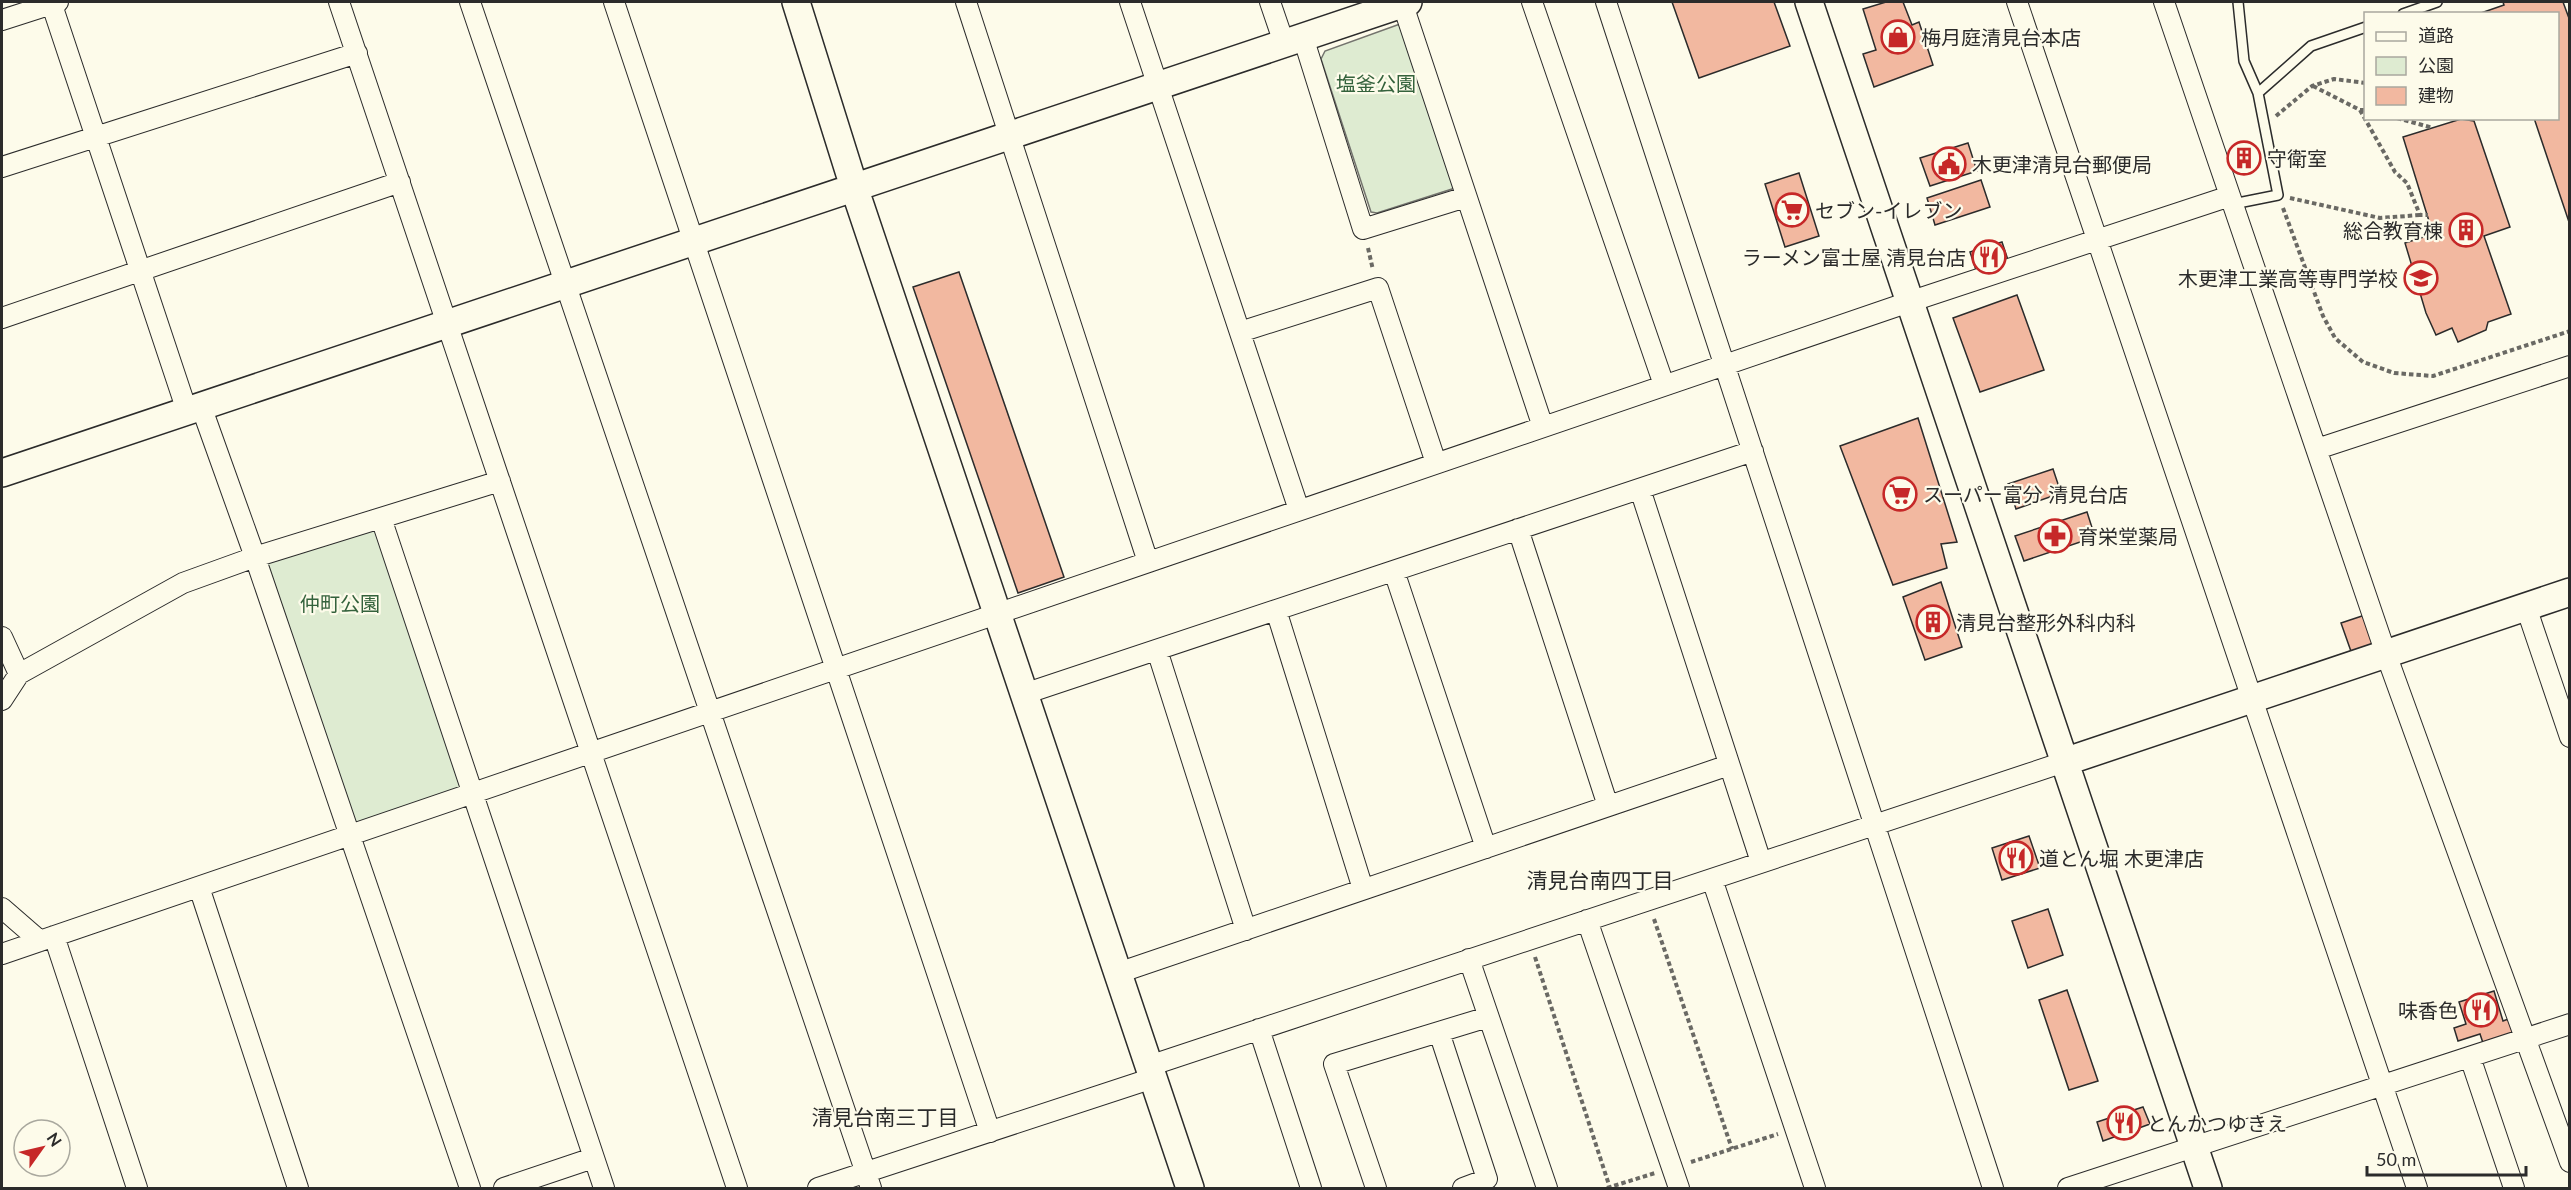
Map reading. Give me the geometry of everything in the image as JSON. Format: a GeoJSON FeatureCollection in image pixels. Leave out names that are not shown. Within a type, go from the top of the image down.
{"type":"FeatureCollection","features":[{"type":"Feature","properties":{"kind":"street"},"geometry":{"type":"LineString","coordinates":[[2,20],[54,2],[141,270],[194,409],[255,557],[470,1188]]}},
{"type":"Feature","properties":{"kind":"street"},"geometry":{"type":"LineString","coordinates":[[339,2],[737,1188]]}},
{"type":"Feature","properties":{"kind":"street"},"geometry":{"type":"LineString","coordinates":[[470,2],[868,1181]]}},
{"type":"Feature","properties":{"kind":"street"},"geometry":{"type":"LineString","coordinates":[[614,2],[990,1132]]}},
{"type":"Feature","properties":{"kind":"street"},"geometry":{"type":"LineString","coordinates":[[796,2],[854,187],[1190,1188]]}},
{"type":"Feature","properties":{"kind":"street"},"geometry":{"type":"LineString","coordinates":[[966,2],[1148,562]]}},
{"type":"Feature","properties":{"kind":"street"},"geometry":{"type":"LineString","coordinates":[[1130,2],[1299,510]]}},
{"type":"Feature","properties":{"kind":"street"},"geometry":{"type":"LineString","coordinates":[[1270,2],[1293,40],[1363,229],[1466,197]]}},
{"type":"Feature","properties":{"kind":"street"},"geometry":{"type":"LineString","coordinates":[[2,473],[1404,2],[1543,427]]}},
{"type":"Feature","properties":{"kind":"street"},"geometry":{"type":"LineString","coordinates":[[1532,2],[1664,385]]}},
{"type":"Feature","properties":{"kind":"street"},"geometry":{"type":"LineString","coordinates":[[1606,2],[1993,1188]]}},
{"type":"Feature","properties":{"kind":"street"},"geometry":{"type":"LineString","coordinates":[[1809,2],[2208,1188]]}},
{"type":"Feature","properties":{"kind":"street"},"geometry":{"type":"LineString","coordinates":[[2017,2],[2417,1188]]}},
{"type":"Feature","properties":{"kind":"street"},"geometry":{"type":"LineString","coordinates":[[2163,2],[2386,654],[2570,1162]]}},
{"type":"Feature","properties":{"kind":"street"},"geometry":{"type":"LineString","coordinates":[[2,167],[357,53]]}},
{"type":"Feature","properties":{"kind":"street"},"geometry":{"type":"LineString","coordinates":[[2,318],[400,182]]}},
{"type":"Feature","properties":{"kind":"street"},"geometry":{"type":"LineString","coordinates":[[2,954],[1725,364],[2097,240],[2232,200]]}},
{"type":"Feature","properties":{"kind":"street"},"geometry":{"type":"LineString","coordinates":[[1240,332],[1378,288],[1436,463]]}},
{"type":"Feature","properties":{"kind":"street"},"geometry":{"type":"LineString","coordinates":[[2317,449],[2570,366]]}},
{"type":"Feature","properties":{"kind":"street"},"geometry":{"type":"LineString","coordinates":[[1024,694],[1753,451]]}},
{"type":"Feature","properties":{"kind":"street"},"geometry":{"type":"LineString","coordinates":[[2,700],[19,674],[183,583],[255,557],[500,481]]}},
{"type":"Feature","properties":{"kind":"street"},"geometry":{"type":"LineString","coordinates":[[1640,489],[1761,862]]}},
{"type":"Feature","properties":{"kind":"street"},"geometry":{"type":"LineString","coordinates":[[381,518],[604,1188]]}},
{"type":"Feature","properties":{"kind":"street"},"geometry":{"type":"LineString","coordinates":[[1518,529],[1608,806]]}},
{"type":"Feature","properties":{"kind":"street"},"geometry":{"type":"LineString","coordinates":[[1394,571],[1486,848]]}},
{"type":"Feature","properties":{"kind":"street"},"geometry":{"type":"LineString","coordinates":[[818,1188],[868,1181],[1259,1029],[2570,592]]}},
{"type":"Feature","properties":{"kind":"street"},"geometry":{"type":"LineString","coordinates":[[2526,607],[2570,737]]}},
{"type":"Feature","properties":{"kind":"street"},"geometry":{"type":"LineString","coordinates":[[1275,610],[1363,889]]}},
{"type":"Feature","properties":{"kind":"street"},"geometry":{"type":"LineString","coordinates":[[2,637],[19,674]]}},
{"type":"Feature","properties":{"kind":"street"},"geometry":{"type":"LineString","coordinates":[[1157,650],[1246,930]]}},
{"type":"Feature","properties":{"kind":"street"},"geometry":{"type":"LineString","coordinates":[[1118,973],[1729,765]]}},
{"type":"Feature","properties":{"kind":"street"},"geometry":{"type":"LineString","coordinates":[[1712,879],[1815,1188]]}},
{"type":"Feature","properties":{"kind":"street"},"geometry":{"type":"LineString","coordinates":[[199,887],[298,1188]]}},
{"type":"Feature","properties":{"kind":"street"},"geometry":{"type":"LineString","coordinates":[[2,908],[47,939],[137,1188]]}},
{"type":"Feature","properties":{"kind":"street"},"geometry":{"type":"LineString","coordinates":[[1587,920],[1679,1188]]}},
{"type":"Feature","properties":{"kind":"street"},"geometry":{"type":"LineString","coordinates":[[1469,959],[1546,1188]]}},
{"type":"Feature","properties":{"kind":"street"},"geometry":{"type":"LineString","coordinates":[[1377,1188],[1334,1064],[1488,1017]]}},
{"type":"Feature","properties":{"kind":"street"},"geometry":{"type":"LineString","coordinates":[[2068,1188],[2570,1024]]}},
{"type":"Feature","properties":{"kind":"street"},"geometry":{"type":"LineString","coordinates":[[1259,1029],[1311,1188]]}},
{"type":"Feature","properties":{"kind":"street"},"geometry":{"type":"LineString","coordinates":[[1439,1032],[1487,1179],[1463,1188]]}},
{"type":"Feature","properties":{"kind":"street"},"geometry":{"type":"LineString","coordinates":[[2470,1057],[2514,1188]]}},
{"type":"Feature","properties":{"kind":"street"},"geometry":{"type":"LineString","coordinates":[[504,1188],[593,1158]]}},
{"type":"Feature","properties":{"kind":"lane"},"geometry":{"type":"LineString","coordinates":[[2232,200],[2278,195],[2258,93],[2244,62],[2238,2]]}},
{"type":"Feature","properties":{"kind":"lane"},"geometry":{"type":"LineString","coordinates":[[2409,12],[2437,2]]}},
{"type":"Feature","properties":{"kind":"lane"},"geometry":{"type":"LineString","coordinates":[[2258,93],[2311,46],[2364,28]]}},
{"type":"Feature","properties":{"kind":"path"},"geometry":{"type":"LineString","coordinates":[[2265,127],[2287,105],[2312,86],[2334,79],[2364,83]]}},
{"type":"Feature","properties":{"kind":"path"},"geometry":{"type":"LineString","coordinates":[[2312,86],[2364,110]]}},
{"type":"Feature","properties":{"kind":"path"},"geometry":{"type":"LineString","coordinates":[[2360,110],[2364,117]]}},
{"type":"Feature","properties":{"kind":"path"},"geometry":{"type":"LineString","coordinates":[[2366,120],[2396,172],[2407,183],[2420,215]]}},
{"type":"Feature","properties":{"kind":"path"},"geometry":{"type":"LineString","coordinates":[[2404,120],[2433,128]]}},
{"type":"Feature","properties":{"kind":"path"},"geometry":{"type":"LineString","coordinates":[[2278,195],[2380,218],[2427,215]]}},
{"type":"Feature","properties":{"kind":"path"},"geometry":{"type":"LineString","coordinates":[[2278,195],[2323,316],[2336,338],[2363,362],[2394,373],[2433,376],[2570,331]]}},
{"type":"Feature","properties":{"kind":"path"},"geometry":{"type":"LineString","coordinates":[[1363,229],[1378,288]]}},
{"type":"Feature","properties":{"kind":"path"},"geometry":{"type":"LineString","coordinates":[[1648,900],[1732,1149]]}},
{"type":"Feature","properties":{"kind":"path"},"geometry":{"type":"LineString","coordinates":[[1529,939],[1609,1188],[1796,1129]]}},
{"type":"Feature","properties":{"kind":"green space","name":"塩釜公園"},"geometry":{"type":"Polygon","coordinates":[[[1400,24],[1456,182],[1452,189],[1377,213],[1371,212],[1321,59],[1325,51],[1400,24]]]}},
{"type":"Feature","properties":{"kind":"green space","name":"仲町公園"},"geometry":{"type":"Polygon","coordinates":[[[381,518],[472,793],[349,835],[255,557],[381,518]]]}},
{"type":"Feature","properties":{"kind":"building"},"geometry":{"type":"Polygon","coordinates":[[[1672,2],[1774,2],[1790,46],[1699,78],[1672,2]]]}},
{"type":"Feature","properties":{"kind":"building","name":"梅月庭清見台本店"},"geometry":{"type":"Polygon","coordinates":[[[1886,2],[1903,2],[1912,25],[1919,22],[1933,65],[1874,87],[1863,54],[1876,50],[1863,9],[1886,2]]]}},
{"type":"Feature","properties":{"kind":"building"},"geometry":{"type":"Polygon","coordinates":[[[2503,2],[2563,2],[2570,21],[2570,225],[2535,120],[2559,120],[2559,12],[2484,12],[2504,5],[2503,2]]]}},
{"type":"Feature","properties":{"kind":"building","name":"総合教育棟"},"geometry":{"type":"Polygon","coordinates":[[[2458,120],[2474,121],[2510,227],[2484,236],[2511,314],[2488,322],[2486,330],[2458,342],[2452,328],[2436,335],[2426,313],[2405,243],[2433,234],[2403,137],[2458,120]]]}},
{"type":"Feature","properties":{"kind":"building"},"geometry":{"type":"Polygon","coordinates":[[[1968,143],[1977,171],[1930,186],[1920,158],[1968,143]]]}},
{"type":"Feature","properties":{"kind":"building","name":"守衛室"},"geometry":{"type":"Polygon","coordinates":[[[2247,145],[2254,166],[2241,170],[2233,149],[2247,145]]]}},
{"type":"Feature","properties":{"kind":"building","name":"セブン-イレブン"},"geometry":{"type":"Polygon","coordinates":[[[1799,173],[1819,236],[1785,247],[1765,184],[1799,173]]]}},
{"type":"Feature","properties":{"kind":"building"},"geometry":{"type":"Polygon","coordinates":[[[1981,180],[1990,207],[1935,225],[1927,198],[1981,180]]]}},
{"type":"Feature","properties":{"kind":"building","name":"ラーメン富士屋 清見台店"},"geometry":{"type":"Polygon","coordinates":[[[2002,242],[2009,263],[1977,273],[1970,252],[2002,242]]]}},
{"type":"Feature","properties":{"kind":"building"},"geometry":{"type":"Polygon","coordinates":[[[959,272],[1064,577],[1018,593],[913,287],[959,272]]]}},
{"type":"Feature","properties":{"kind":"building"},"geometry":{"type":"Polygon","coordinates":[[[2017,295],[2044,370],[1980,392],[1953,318],[2017,295]]]}},
{"type":"Feature","properties":{"kind":"building","name":"スーパー富分 清見台店"},"geometry":{"type":"Polygon","coordinates":[[[1918,418],[1957,542],[1941,544],[1947,568],[1893,585],[1840,446],[1918,418]]]}},
{"type":"Feature","properties":{"kind":"building"},"geometry":{"type":"Polygon","coordinates":[[[2053,469],[2061,493],[2016,509],[2008,484],[2053,469]]]}},
{"type":"Feature","properties":{"kind":"building","name":"育栄堂薬局"},"geometry":{"type":"Polygon","coordinates":[[[2087,512],[2095,537],[2024,561],[2015,536],[2087,512]]]}},
{"type":"Feature","properties":{"kind":"building","name":"清見台整形外科内科"},"geometry":{"type":"Polygon","coordinates":[[[1941,582],[1962,647],[1925,660],[1903,597],[1941,582]]]}},
{"type":"Feature","properties":{"kind":"building"},"geometry":{"type":"Polygon","coordinates":[[[2365,615],[2377,649],[2353,657],[2341,623],[2365,615]]]}},
{"type":"Feature","properties":{"kind":"building","name":"道とん堀 木更津店"},"geometry":{"type":"Polygon","coordinates":[[[2029,836],[2040,868],[2002,880],[1992,848],[2029,836]]]}},
{"type":"Feature","properties":{"kind":"building"},"geometry":{"type":"Polygon","coordinates":[[[2048,909],[2063,955],[2028,968],[2012,921],[2048,909]]]}},
{"type":"Feature","properties":{"kind":"building"},"geometry":{"type":"Polygon","coordinates":[[[2067,990],[2098,1081],[2069,1090],[2039,1000],[2067,990]]]}},
{"type":"Feature","properties":{"kind":"building","name":"味香色"},"geometry":{"type":"Polygon","coordinates":[[[2494,991],[2503,1021],[2511,1018],[2515,1032],[2483,1043],[2480,1034],[2458,1041],[2454,1028],[2466,1024],[2459,1002],[2494,991]]]}},
{"type":"Feature","properties":{"kind":"building","name":"とんかつゆきえ"},"geometry":{"type":"Polygon","coordinates":[[[2143,1107],[2150,1124],[2103,1141],[2097,1122],[2143,1107]]]}},
{"type":"Feature","properties":{"kind":"place","name":"梅月庭清見台本店"},"geometry":{"type":"Point","coordinates":[1898,37]}},
{"type":"Feature","properties":{"kind":"place","name":"守衛室"},"geometry":{"type":"Point","coordinates":[2244,158]}},
{"type":"Feature","properties":{"kind":"place","name":"木更津清見台郵便局"},"geometry":{"type":"Point","coordinates":[1949,164]}},
{"type":"Feature","properties":{"kind":"place","name":"セブン-イレブン"},"geometry":{"type":"Point","coordinates":[1792,210]}},
{"type":"Feature","properties":{"kind":"place","name":"総合教育棟"},"geometry":{"type":"Point","coordinates":[2466,230]}},
{"type":"Feature","properties":{"kind":"place","name":"ラーメン富士屋 清見台店"},"geometry":{"type":"Point","coordinates":[1989,257]}},
{"type":"Feature","properties":{"kind":"place","name":"木更津工業高等専門学校"},"geometry":{"type":"Point","coordinates":[2421,278]}},
{"type":"Feature","properties":{"kind":"place","name":"スーパー富分 清見台店"},"geometry":{"type":"Point","coordinates":[1900,494]}},
{"type":"Feature","properties":{"kind":"place","name":"育栄堂薬局"},"geometry":{"type":"Point","coordinates":[2055,536]}},
{"type":"Feature","properties":{"kind":"place","name":"清見台整形外科内科"},"geometry":{"type":"Point","coordinates":[1933,622]}},
{"type":"Feature","properties":{"kind":"place","name":"道とん堀 木更津店"},"geometry":{"type":"Point","coordinates":[2016,858]}},
{"type":"Feature","properties":{"kind":"place","name":"味香色"},"geometry":{"type":"Point","coordinates":[2481,1010]}},
{"type":"Feature","properties":{"kind":"place","name":"とんかつゆきえ"},"geometry":{"type":"Point","coordinates":[2124,1123]}},
{"type":"Feature","properties":{"kind":"district","name":"清見台南四丁目"},"geometry":{"type":"Point","coordinates":[1600,879]}},
{"type":"Feature","properties":{"kind":"district","name":"清見台南三丁目"},"geometry":{"type":"Point","coordinates":[885,1116]}}]}
